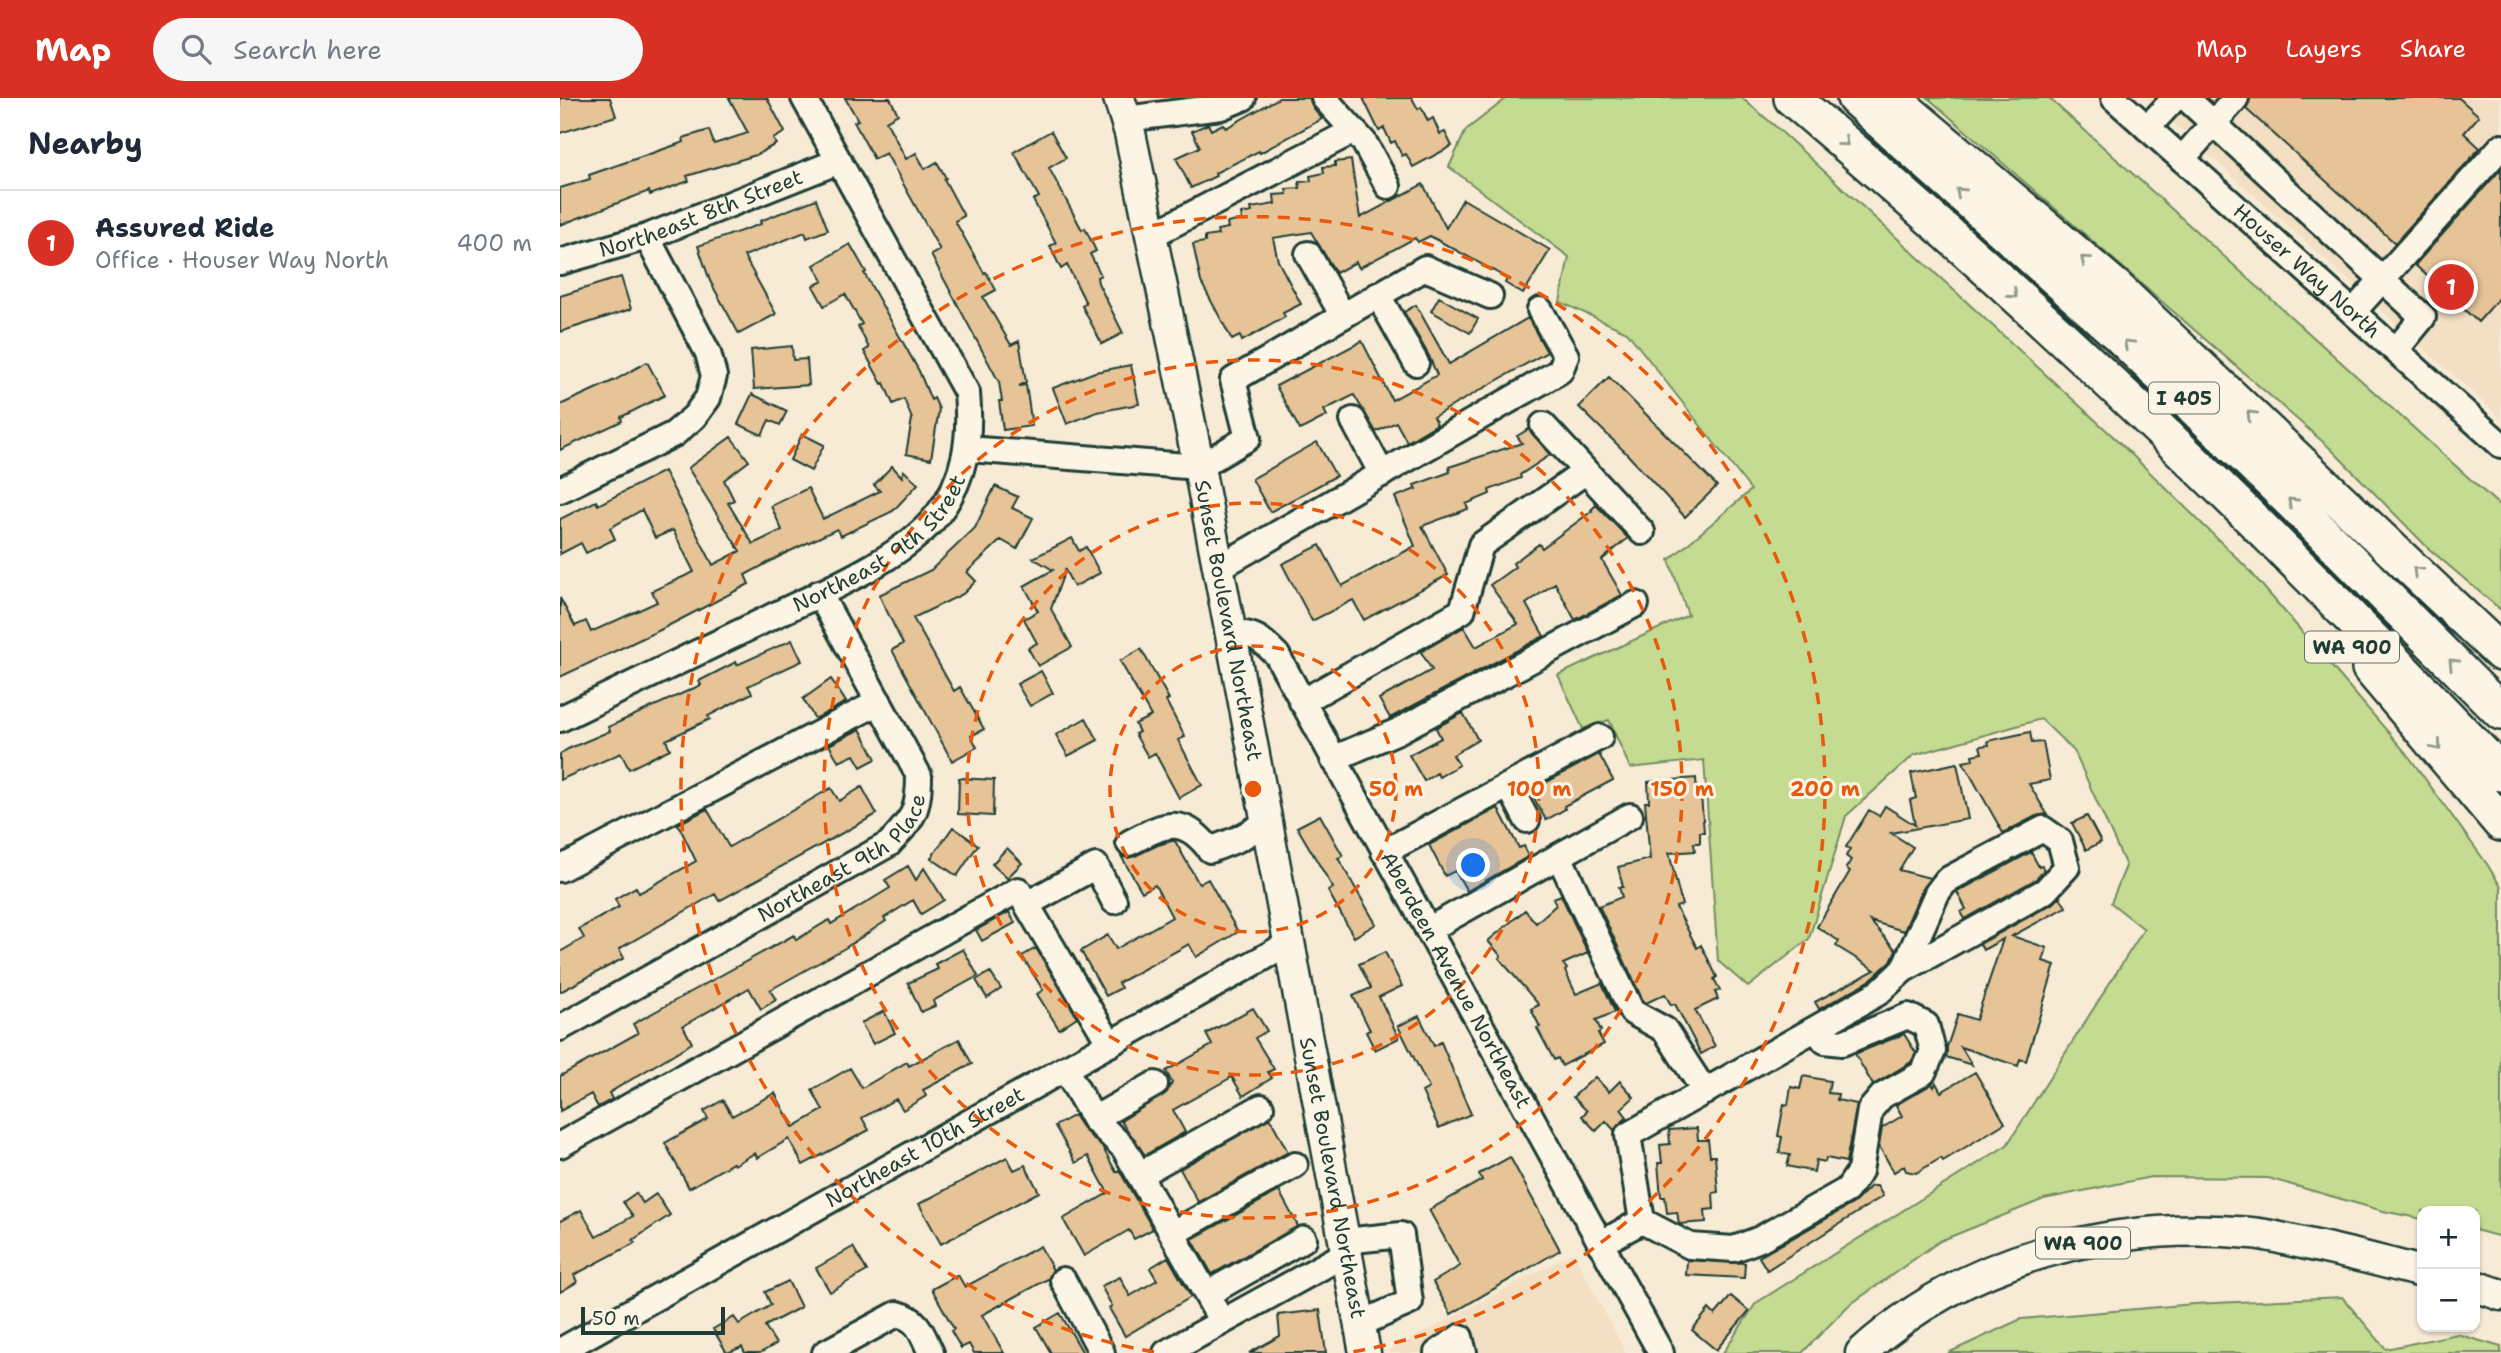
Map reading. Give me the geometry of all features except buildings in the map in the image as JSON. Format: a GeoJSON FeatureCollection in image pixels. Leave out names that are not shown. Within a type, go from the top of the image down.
{"type":"FeatureCollection","features":[{"type":"Feature","properties":{"kind":"highway","name":"I 405"},"geometry":{"type":"LineString","coordinates":[[1792,98],[1928,216],[2202,471],[2328,595],[2501,773]]}},
{"type":"Feature","properties":{"kind":"highway","name":"I 405"},"geometry":{"type":"LineString","coordinates":[[1854,98],[2116,333],[2295,505],[2501,712]]}},
{"type":"Feature","properties":{"kind":"highway"},"geometry":{"type":"LineString","coordinates":[[1892,98],[2114,286],[2501,653]]}},
{"type":"Feature","properties":{"kind":"highway","name":"WA 900"},"geometry":{"type":"LineString","coordinates":[[2202,471],[2501,823]]}},
{"type":"Feature","properties":{"kind":"main road","name":"Sunset Boulevard Northeast"},"geometry":{"type":"LineString","coordinates":[[1122,108],[1199,467],[1362,1339]]}},
{"type":"Feature","properties":{"kind":"main road","name":"WA 900"},"geometry":{"type":"LineString","coordinates":[[1861,1353],[1885,1332],[1920,1308],[2005,1265],[2055,1250],[2137,1233],[2202,1230],[2254,1233],[2417,1271]]}},
{"type":"Feature","properties":{"kind":"main road"},"geometry":{"type":"LineString","coordinates":[[2480,1288],[2501,1295]]}},
{"type":"Feature","properties":{"kind":"street"},"geometry":{"type":"LineString","coordinates":[[804,98],[967,393],[968,449]]}},
{"type":"Feature","properties":{"kind":"street"},"geometry":{"type":"LineString","coordinates":[[1122,108],[1221,107],[1243,98]]}},
{"type":"Feature","properties":{"kind":"street"},"geometry":{"type":"LineString","coordinates":[[1324,98],[1364,142],[1388,186]]}},
{"type":"Feature","properties":{"kind":"street","name":"Houser Way North"},"geometry":{"type":"LineString","coordinates":[[2114,98],[2501,445]]}},
{"type":"Feature","properties":{"kind":"street"},"geometry":{"type":"LineString","coordinates":[[2147,128],[2175,98]]}},
{"type":"Feature","properties":{"kind":"street"},"geometry":{"type":"LineString","coordinates":[[2186,98],[2423,317],[2396,351]]}},
{"type":"Feature","properties":{"kind":"street"},"geometry":{"type":"LineString","coordinates":[[2182,159],[2236,98]]}},
{"type":"Feature","properties":{"kind":"street"},"geometry":{"type":"LineString","coordinates":[[1150,236],[1353,131]]}},
{"type":"Feature","properties":{"kind":"street"},"geometry":{"type":"LineString","coordinates":[[2353,312],[2501,147]]}},
{"type":"Feature","properties":{"kind":"street","name":"Northeast 8th Street"},"geometry":{"type":"LineString","coordinates":[[560,262],[647,237],[839,160]]}},
{"type":"Feature","properties":{"kind":"street"},"geometry":{"type":"LineString","coordinates":[[560,489],[674,434],[694,417],[708,398],[714,376],[708,353],[647,237]]}},
{"type":"Feature","properties":{"kind":"street"},"geometry":{"type":"LineString","coordinates":[[1308,254],[1343,316]]}},
{"type":"Feature","properties":{"kind":"street"},"geometry":{"type":"LineString","coordinates":[[1199,467],[1248,438],[1233,380],[1425,268],[1490,296]]}},
{"type":"Feature","properties":{"kind":"street"},"geometry":{"type":"LineString","coordinates":[[1378,295],[1416,363]]}},
{"type":"Feature","properties":{"kind":"street"},"geometry":{"type":"LineString","coordinates":[[1218,568],[1560,371],[1566,356],[1540,310]]}},
{"type":"Feature","properties":{"kind":"street"},"geometry":{"type":"LineString","coordinates":[[1353,420],[1382,474]]}},
{"type":"Feature","properties":{"kind":"street"},"geometry":{"type":"LineString","coordinates":[[1543,425],[1642,532]]}},
{"type":"Feature","properties":{"kind":"street","name":"Northeast 9th Street"},"geometry":{"type":"LineString","coordinates":[[560,719],[892,555],[920,534],[939,513],[957,484],[968,449],[1199,467]]}},
{"type":"Feature","properties":{"kind":"street"},"geometry":{"type":"LineString","coordinates":[[1302,702],[1462,611],[1481,545],[1585,472]]}},
{"type":"Feature","properties":{"kind":"street","name":"Northeast 9th Place"},"geometry":{"type":"LineString","coordinates":[[560,1028],[889,844],[907,824],[919,802],[919,776],[819,593]]}},
{"type":"Feature","properties":{"kind":"street"},"geometry":{"type":"LineString","coordinates":[[1333,759],[1398,730],[1636,604]]}},
{"type":"Feature","properties":{"kind":"street","name":"Aberdeen Avenue Northeast"},"geometry":{"type":"LineString","coordinates":[[1231,634],[1245,632],[1259,637],[1277,655],[1661,1353]]}},
{"type":"Feature","properties":{"kind":"street"},"geometry":{"type":"LineString","coordinates":[[560,869],[879,702]]}},
{"type":"Feature","properties":{"kind":"street"},"geometry":{"type":"LineString","coordinates":[[1384,852],[1600,737]]}},
{"type":"Feature","properties":{"kind":"street"},"geometry":{"type":"LineString","coordinates":[[1508,786],[1527,820]]}},
{"type":"Feature","properties":{"kind":"street"},"geometry":{"type":"LineString","coordinates":[[1428,930],[1630,816]]}},
{"type":"Feature","properties":{"kind":"street"},"geometry":{"type":"LineString","coordinates":[[1129,844],[1162,826],[1177,825],[1202,839],[1210,849],[1238,839],[1267,823]]}},
{"type":"Feature","properties":{"kind":"street"},"geometry":{"type":"LineString","coordinates":[[1642,1221],[1628,1135],[1878,993],[1903,970],[2045,891],[2067,867],[2060,841],[2043,829],[1947,880],[1937,893],[1903,970]]}},
{"type":"Feature","properties":{"kind":"street"},"geometry":{"type":"LineString","coordinates":[[1559,856],[1632,1012],[1665,1030],[1704,1092]]}},
{"type":"Feature","properties":{"kind":"street"},"geometry":{"type":"LineString","coordinates":[[1027,904],[1096,866],[1114,901]]}},
{"type":"Feature","properties":{"kind":"street"},"geometry":{"type":"LineString","coordinates":[[560,1145],[1018,890],[1110,1044]]}},
{"type":"Feature","properties":{"kind":"street","name":"Northeast 10th Street"},"geometry":{"type":"LineString","coordinates":[[560,1351],[1290,943]]}},
{"type":"Feature","properties":{"kind":"street"},"geometry":{"type":"LineString","coordinates":[[1642,1221],[1690,1246],[1734,1249],[1760,1239],[1847,1190],[1860,1171],[1870,1110],[1882,1096],[1923,1073],[1933,1051],[1926,1025],[1908,1016],[1842,1044],[1825,1041],[1816,1029]]}},
{"type":"Feature","properties":{"kind":"street"},"geometry":{"type":"LineString","coordinates":[[1065,1069],[1094,1119],[1124,1148],[1222,1322]]}},
{"type":"Feature","properties":{"kind":"street"},"geometry":{"type":"LineString","coordinates":[[1094,1119],[1155,1084]]}},
{"type":"Feature","properties":{"kind":"street"},"geometry":{"type":"LineString","coordinates":[[1139,1175],[1261,1107]]}},
{"type":"Feature","properties":{"kind":"street"},"geometry":{"type":"LineString","coordinates":[[1173,1234],[1295,1165]]}},
{"type":"Feature","properties":{"kind":"street"},"geometry":{"type":"LineString","coordinates":[[1600,1244],[1642,1221]]}},
{"type":"Feature","properties":{"kind":"street"},"geometry":{"type":"LineString","coordinates":[[1166,1353],[1346,1247],[1401,1235],[1410,1302],[1362,1339]]}},
{"type":"Feature","properties":{"kind":"street"},"geometry":{"type":"LineString","coordinates":[[1207,1294],[1304,1239]]}},
{"type":"Feature","properties":{"kind":"street"},"geometry":{"type":"LineString","coordinates":[[1063,1280],[1102,1353]]}},
{"type":"Feature","properties":{"kind":"street"},"geometry":{"type":"LineString","coordinates":[[825,1353],[897,1314],[909,1317],[917,1325],[931,1353]]}},
{"type":"Feature","properties":{"kind":"street"},"geometry":{"type":"LineString","coordinates":[[1437,1353],[1460,1338],[1464,1353]]}},
{"type":"Feature","properties":{"kind":"shaded area"},"geometry":{"type":"Polygon","coordinates":[[[2146,98],[2501,98],[2501,418],[2146,98]]]}},
{"type":"Feature","properties":{"kind":"shaded area"},"geometry":{"type":"Polygon","coordinates":[[[1573,1253],[1626,1353],[1389,1353],[1389,1351],[1573,1253]]]}},
{"type":"Feature","properties":{"kind":"green space"},"geometry":{"type":"Polygon","coordinates":[[[1507,98],[1742,98],[2117,440],[2248,569],[2407,754],[2501,887],[2501,1237],[2480,1231],[2480,1206],[2417,1206],[2417,1218],[2268,1178],[2151,1177],[2044,1199],[1940,1241],[1848,1306],[1802,1353],[1723,1353],[1756,1303],[2007,1145],[2144,929],[2111,903],[2126,866],[2074,751],[2041,719],[1914,755],[1846,816],[1809,939],[1748,987],[1718,961],[1704,760],[1630,768],[1609,720],[1583,729],[1558,675],[1688,615],[1669,560],[1751,490],[1627,332],[1560,302],[1569,257],[1449,167],[1466,130],[1507,98]]]}},
{"type":"Feature","properties":{"kind":"green space"},"geometry":{"type":"Polygon","coordinates":[[[1928,98],[2049,98],[2501,507],[2501,610],[2428,548],[2330,448],[1928,98]]]}},
{"type":"Feature","properties":{"kind":"green space"},"geometry":{"type":"Polygon","coordinates":[[[2342,1297],[2386,1349],[2457,1334],[2501,1347],[2501,1353],[1948,1353],[2021,1319],[2194,1304],[2342,1297]]]}},
{"type":"Feature","properties":{"kind":"place","name":"Assured Ride"},"geometry":{"type":"Point","coordinates":[2451,287]}}]}
